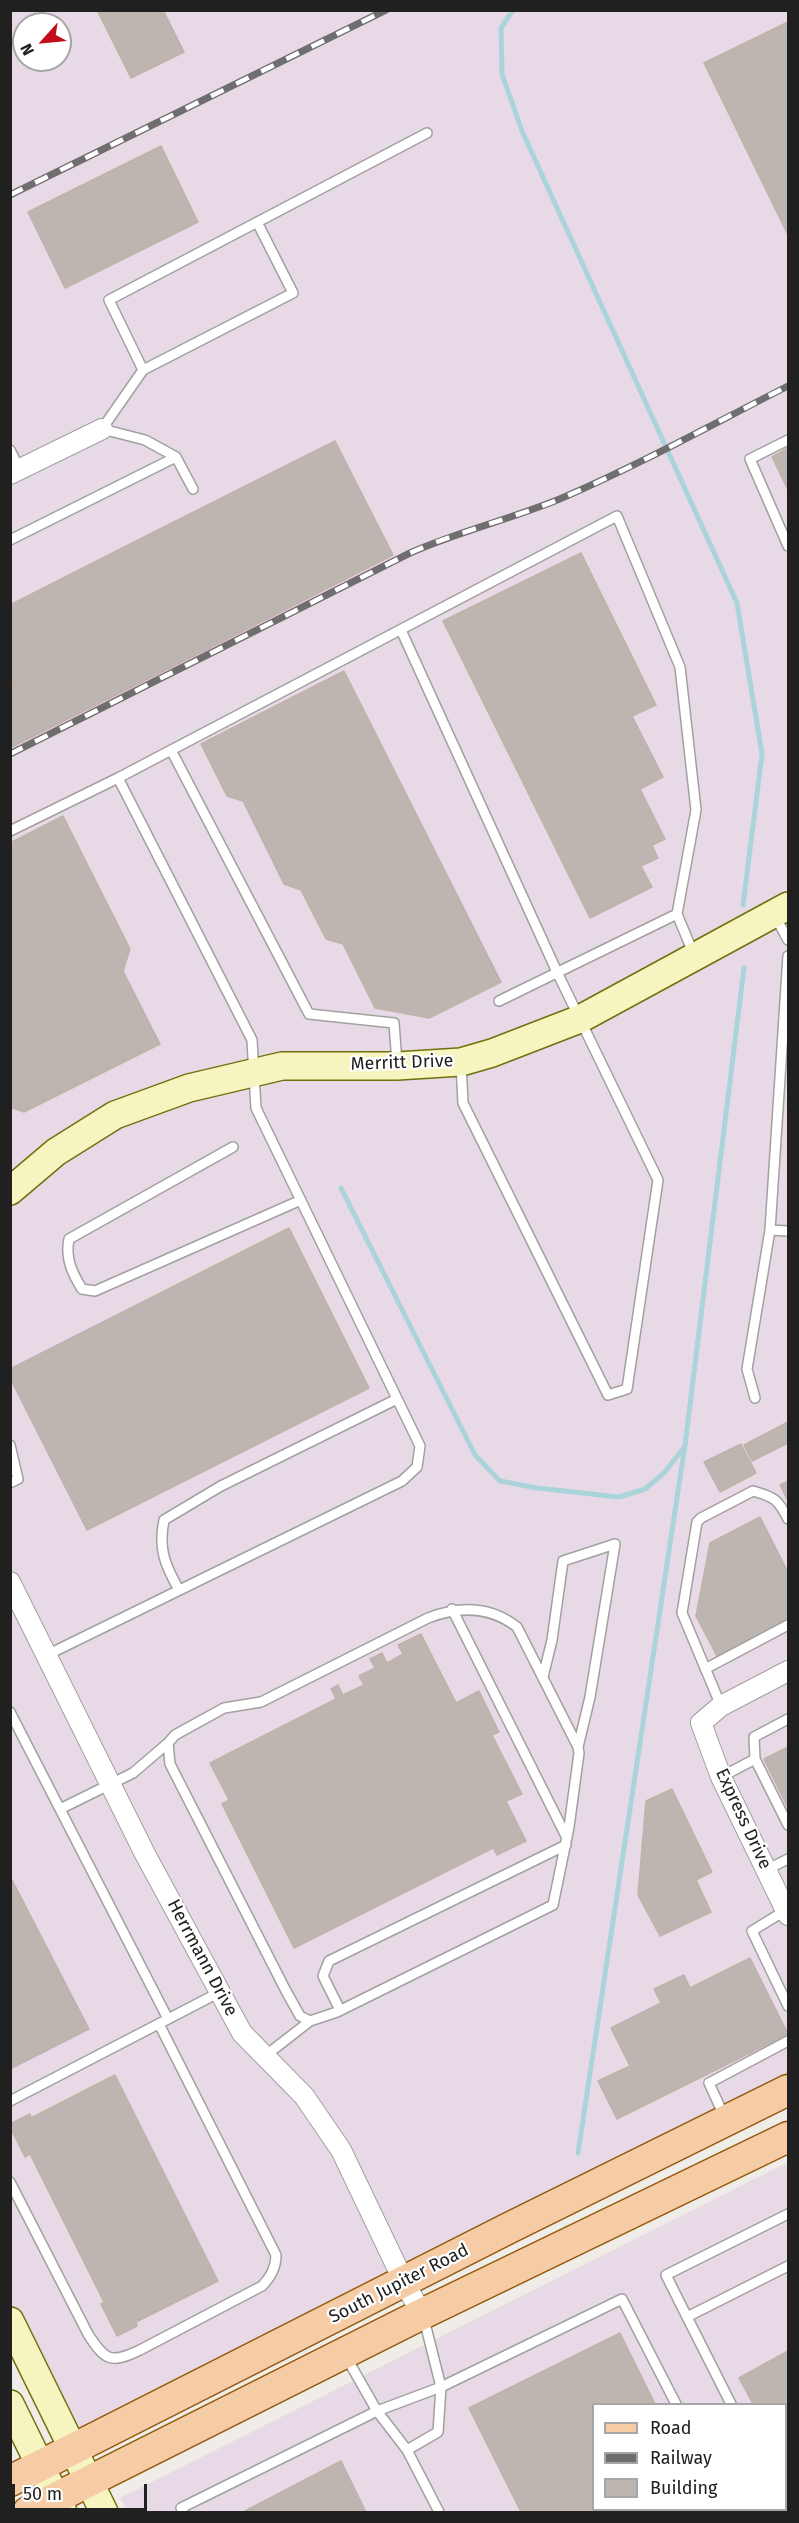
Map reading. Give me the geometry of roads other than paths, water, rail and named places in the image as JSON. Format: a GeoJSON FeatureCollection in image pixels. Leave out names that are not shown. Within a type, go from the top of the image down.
{"type":"FeatureCollection","features":[{"type":"Feature","properties":{"kind":"main road","name":"South Jupiter Road"},"geometry":{"type":"LineString","coordinates":[[10,2481],[789,2090]]}},
{"type":"Feature","properties":{"kind":"main road","name":"South Jupiter Road"},"geometry":{"type":"LineString","coordinates":[[28,2512],[59,2506],[89,2482],[345,2355],[422,2314],[789,2137]]}},
{"type":"Feature","properties":{"kind":"street"},"geometry":{"type":"LineString","coordinates":[[15,472],[102,429]]}},
{"type":"Feature","properties":{"kind":"street","name":"Merritt Drive"},"geometry":{"type":"LineString","coordinates":[[10,1191],[56,1152],[115,1115],[189,1088],[282,1066],[397,1066],[461,1062],[492,1053],[580,1019],[781,910]]}},
{"type":"Feature","properties":{"kind":"street","name":"Herrmann Drive"},"geometry":{"type":"LineString","coordinates":[[10,1581],[145,1854],[242,2032],[304,2096],[341,2150],[404,2282],[422,2314]]}},
{"type":"Feature","properties":{"kind":"street"},"geometry":{"type":"LineString","coordinates":[[721,1706],[789,1671]]}},
{"type":"Feature","properties":{"kind":"street","name":"Express Drive"},"geometry":{"type":"LineString","coordinates":[[721,1706],[701,1723],[721,1777],[788,1911]]}},
{"type":"Feature","properties":{"kind":"street"},"geometry":{"type":"LineString","coordinates":[[10,2321],[105,2512]]}},
{"type":"Feature","properties":{"kind":"street"},"geometry":{"type":"LineString","coordinates":[[10,2404],[59,2506]]}},
{"type":"Feature","properties":{"kind":"lane"},"geometry":{"type":"LineString","coordinates":[[143,370],[109,300],[427,132]]}},
{"type":"Feature","properties":{"kind":"lane"},"geometry":{"type":"LineString","coordinates":[[193,489],[176,457],[145,440],[102,429],[143,370],[292,293],[257,222]]}},
{"type":"Feature","properties":{"kind":"lane"},"geometry":{"type":"LineString","coordinates":[[789,440],[750,459],[789,546]]}},
{"type":"Feature","properties":{"kind":"lane"},"geometry":{"type":"LineString","coordinates":[[10,450],[15,472]]}},
{"type":"Feature","properties":{"kind":"lane"},"geometry":{"type":"LineString","coordinates":[[10,540],[176,457]]}},
{"type":"Feature","properties":{"kind":"lane"},"geometry":{"type":"LineString","coordinates":[[10,831],[118,778],[617,516],[680,667],[696,810],[677,914],[695,957]]}},
{"type":"Feature","properties":{"kind":"lane"},"geometry":{"type":"LineString","coordinates":[[401,630],[557,972],[657,1180],[627,1389],[608,1395],[463,1103],[461,1062]]}},
{"type":"Feature","properties":{"kind":"lane"},"geometry":{"type":"LineString","coordinates":[[171,750],[309,1014],[394,1023],[397,1066]]}},
{"type":"Feature","properties":{"kind":"lane"},"geometry":{"type":"LineString","coordinates":[[47,1655],[402,1482],[417,1467],[420,1446],[256,1108],[252,1040],[118,778]]}},
{"type":"Feature","properties":{"kind":"lane"},"geometry":{"type":"LineString","coordinates":[[781,910],[789,940]]}},
{"type":"Feature","properties":{"kind":"lane"},"geometry":{"type":"LineString","coordinates":[[499,1000],[677,914]]}},
{"type":"Feature","properties":{"kind":"lane"},"geometry":{"type":"LineString","coordinates":[[755,1398],[747,1369],[770,1230],[789,956]]}},
{"type":"Feature","properties":{"kind":"lane"},"geometry":{"type":"LineString","coordinates":[[233,1147],[69,1239],[66,1253],[74,1276],[82,1289],[95,1292],[301,1200]]}},
{"type":"Feature","properties":{"kind":"lane"},"geometry":{"type":"LineString","coordinates":[[770,1230],[789,1231]]}},
{"type":"Feature","properties":{"kind":"lane"},"geometry":{"type":"LineString","coordinates":[[179,1590],[168,1569],[160,1539],[164,1520],[221,1485],[397,1399]]}},
{"type":"Feature","properties":{"kind":"lane"},"geometry":{"type":"LineString","coordinates":[[10,1445],[18,1479],[10,1483]]}},
{"type":"Feature","properties":{"kind":"lane"},"geometry":{"type":"LineString","coordinates":[[721,1706],[682,1614],[697,1522],[753,1491],[773,1497],[781,1503],[789,1519]]}},
{"type":"Feature","properties":{"kind":"lane"},"geometry":{"type":"LineString","coordinates":[[543,1677],[552,1640],[563,1561],[615,1544],[590,1697],[578,1747]]}},
{"type":"Feature","properties":{"kind":"lane"},"geometry":{"type":"LineString","coordinates":[[452,1609],[566,1841]]}},
{"type":"Feature","properties":{"kind":"lane"},"geometry":{"type":"LineString","coordinates":[[60,1809],[133,1773],[175,1735],[224,1707],[261,1702],[428,1618],[452,1609],[472,1609],[503,1616],[517,1627],[578,1747],[579,1754],[566,1841],[553,1905],[340,2010],[310,2021],[265,2056]]}},
{"type":"Feature","properties":{"kind":"lane"},"geometry":{"type":"LineString","coordinates":[[705,1669],[789,1625]]}},
{"type":"Feature","properties":{"kind":"lane"},"geometry":{"type":"LineString","coordinates":[[10,1712],[168,2019]]}},
{"type":"Feature","properties":{"kind":"lane"},"geometry":{"type":"LineString","coordinates":[[789,1719],[754,1737],[755,1759],[789,1825]]}},
{"type":"Feature","properties":{"kind":"lane"},"geometry":{"type":"LineString","coordinates":[[168,1743],[170,1764],[286,1991],[300,2016],[310,2021]]}},
{"type":"Feature","properties":{"kind":"lane"},"geometry":{"type":"LineString","coordinates":[[721,1777],[755,1759]]}},
{"type":"Feature","properties":{"kind":"lane"},"geometry":{"type":"LineString","coordinates":[[340,2010],[323,1976],[329,1961],[566,1841]]}},
{"type":"Feature","properties":{"kind":"lane"},"geometry":{"type":"LineString","coordinates":[[766,1870],[789,1859]]}},
{"type":"Feature","properties":{"kind":"lane"},"geometry":{"type":"LineString","coordinates":[[788,1911],[752,1931],[789,2006]]}},
{"type":"Feature","properties":{"kind":"lane"},"geometry":{"type":"LineString","coordinates":[[10,2101],[220,1992]]}},
{"type":"Feature","properties":{"kind":"lane"},"geometry":{"type":"LineString","coordinates":[[10,2182],[88,2334],[98,2350],[108,2358],[120,2360],[262,2286],[276,2263],[276,2255],[159,2024]]}},
{"type":"Feature","properties":{"kind":"lane"},"geometry":{"type":"LineString","coordinates":[[726,2120],[709,2083],[789,2041]]}},
{"type":"Feature","properties":{"kind":"lane"},"geometry":{"type":"LineString","coordinates":[[730,2403],[666,2275],[789,2214]]}},
{"type":"Feature","properties":{"kind":"lane"},"geometry":{"type":"LineString","coordinates":[[687,2317],[789,2266]]}},
{"type":"Feature","properties":{"kind":"lane"},"geometry":{"type":"LineString","coordinates":[[183,2512],[181,2508],[377,2411],[441,2387],[622,2299],[675,2403]]}},
{"type":"Feature","properties":{"kind":"lane"},"geometry":{"type":"LineString","coordinates":[[407,2450],[438,2432],[441,2387],[422,2314]]}},
{"type":"Feature","properties":{"kind":"lane"},"geometry":{"type":"LineString","coordinates":[[345,2355],[377,2411],[407,2450],[439,2512]]}},
{"type":"Feature","properties":{"kind":"waterway"},"geometry":{"type":"LineString","coordinates":[[513,10],[501,28],[502,74],[522,131],[737,603],[762,754],[743,905]]}},
{"type":"Feature","properties":{"kind":"waterway"},"geometry":{"type":"LineString","coordinates":[[578,2153],[685,1445],[744,968]]}},
{"type":"Feature","properties":{"kind":"waterway"},"geometry":{"type":"LineString","coordinates":[[341,1188],[475,1455],[500,1481],[537,1488],[619,1497],[645,1489],[664,1473],[685,1446]]}},
{"type":"Feature","properties":{"kind":"railway"},"geometry":{"type":"LineString","coordinates":[[10,195],[386,10]]}},
{"type":"Feature","properties":{"kind":"railway"},"geometry":{"type":"LineString","coordinates":[[10,754],[410,553],[562,498],[648,458],[788,386]]}}]}
